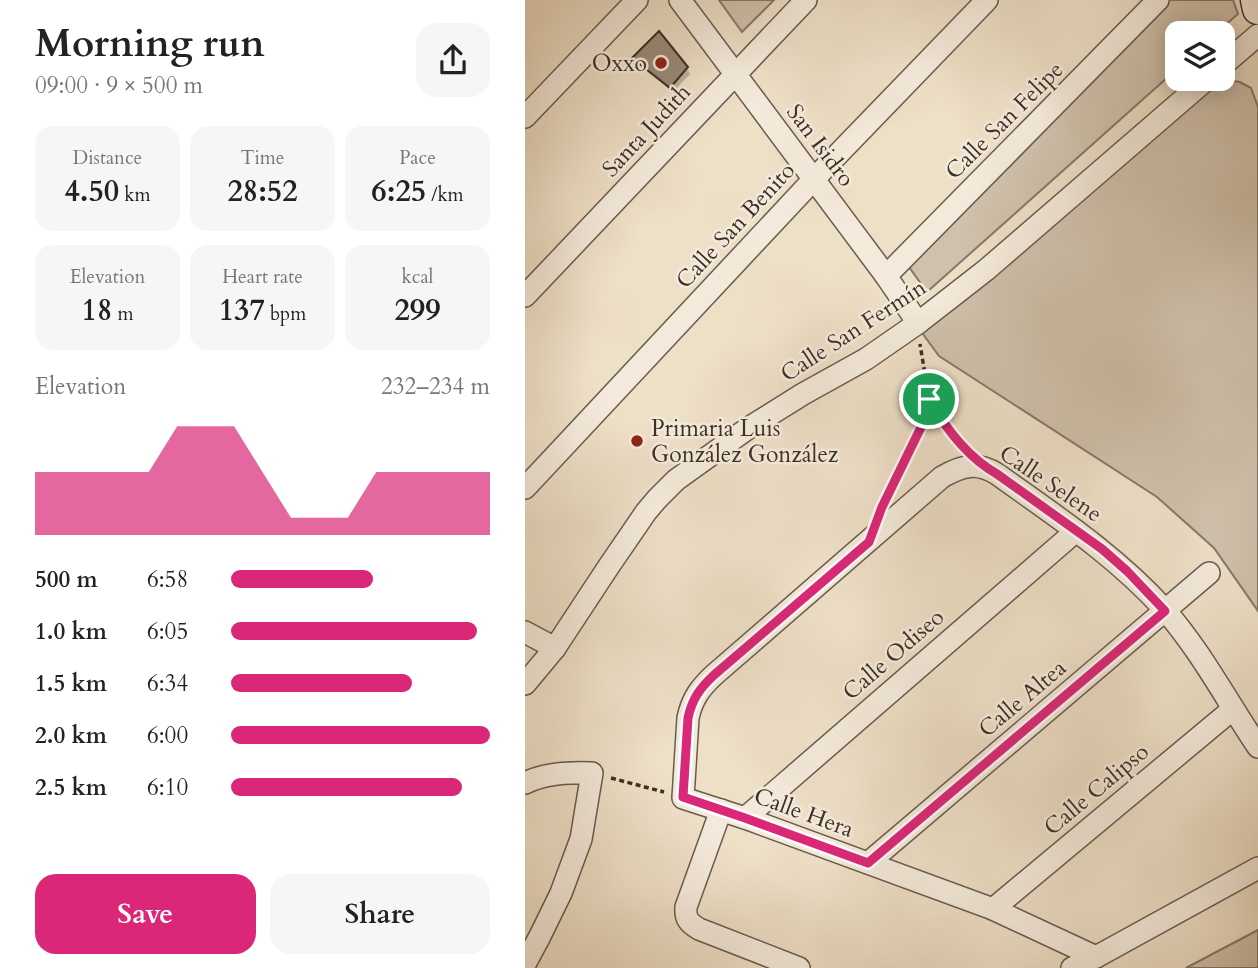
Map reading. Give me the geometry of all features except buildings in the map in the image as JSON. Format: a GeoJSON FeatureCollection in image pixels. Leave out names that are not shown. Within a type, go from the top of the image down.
{"type":"FeatureCollection","features":[{"type":"Feature","properties":{"kind":"street"},"geometry":{"type":"LineString","coordinates":[[525,117],[637,0]]}},
{"type":"Feature","properties":{"kind":"street","name":"San Isidro"},"geometry":{"type":"LineString","coordinates":[[680,0],[886,276],[918,323]]}},
{"type":"Feature","properties":{"kind":"street","name":"Santa Judith"},"geometry":{"type":"LineString","coordinates":[[525,296],[806,0]]}},
{"type":"Feature","properties":{"kind":"street","name":"Calle San Benito"},"geometry":{"type":"LineString","coordinates":[[525,488],[814,179],[987,0]]}},
{"type":"Feature","properties":{"kind":"street","name":"Calle San Felipe"},"geometry":{"type":"LineString","coordinates":[[886,276],[1158,0]]}},
{"type":"Feature","properties":{"kind":"street"},"geometry":{"type":"LineString","coordinates":[[1255,0],[1258,9]]}},
{"type":"Feature","properties":{"kind":"street"},"geometry":{"type":"LineString","coordinates":[[1235,55],[1258,35]]}},
{"type":"Feature","properties":{"kind":"street","name":"Calle San Fermín"},"geometry":{"type":"LineString","coordinates":[[525,684],[555,648],[633,530],[676,480],[747,429],[866,359],[918,323],[986,270],[1193,91]]}},
{"type":"Feature","properties":{"kind":"street","name":"Calle Selene"},"geometry":{"type":"LineString","coordinates":[[683,797],[688,718],[691,705],[703,685],[942,477],[955,469],[971,466],[984,467],[997,474],[1102,549],[1127,571],[1165,611],[1198,653],[1258,747]]}},
{"type":"Feature","properties":{"kind":"street","name":"Calle Odiseo"},"geometry":{"type":"LineString","coordinates":[[745,818],[1076,531]]}},
{"type":"Feature","properties":{"kind":"street","name":"Calle Altea"},"geometry":{"type":"LineString","coordinates":[[868,863],[1209,573]]}},
{"type":"Feature","properties":{"kind":"street"},"geometry":{"type":"LineString","coordinates":[[525,632],[555,648]]}},
{"type":"Feature","properties":{"kind":"street","name":"Calle Calipso"},"geometry":{"type":"LineString","coordinates":[[993,909],[1233,709]]}},
{"type":"Feature","properties":{"kind":"street"},"geometry":{"type":"LineString","coordinates":[[525,783],[536,777],[576,772],[592,773],[580,839],[561,892],[525,964]]}},
{"type":"Feature","properties":{"kind":"street","name":"Calle Hera"},"geometry":{"type":"LineString","coordinates":[[683,797],[993,909],[1096,957]]}},
{"type":"Feature","properties":{"kind":"street"},"geometry":{"type":"LineString","coordinates":[[721,810],[686,907],[687,920],[699,929],[799,968]]}},
{"type":"Feature","properties":{"kind":"street"},"geometry":{"type":"LineString","coordinates":[[1072,968],[1258,868]]}},
{"type":"Feature","properties":{"kind":"path"},"geometry":{"type":"LineString","coordinates":[[918,323],[929,399],[957,441],[984,467]]}},
{"type":"Feature","properties":{"kind":"path"},"geometry":{"type":"LineString","coordinates":[[882,507],[927,415],[929,399]]}},
{"type":"Feature","properties":{"kind":"path"},"geometry":{"type":"LineString","coordinates":[[592,773],[683,797]]}},
{"type":"Feature","properties":{"kind":"shaded area"},"geometry":{"type":"Polygon","coordinates":[[[719,0],[774,0],[742,32],[719,0]]]}},
{"type":"Feature","properties":{"kind":"shaded area"},"geometry":{"type":"Polygon","coordinates":[[[1166,0],[1233,0],[1238,14],[1230,21],[1165,21],[1165,80],[927,292],[909,267],[1166,0]]]}},
{"type":"Feature","properties":{"kind":"shaded area"},"geometry":{"type":"Polygon","coordinates":[[[1235,81],[1251,88],[1258,107],[1258,611],[1214,548],[1157,497],[939,356],[920,330],[1202,91],[1235,91],[1235,81]]]}},
{"type":"Feature","properties":{"kind":"shaded area"},"geometry":{"type":"Polygon","coordinates":[[[1258,930],[1258,968],[1186,968],[1258,930]]]}},
{"type":"Feature","properties":{"kind":"place","name":"Oxxo"},"geometry":{"type":"Point","coordinates":[661,63]}},
{"type":"Feature","properties":{"kind":"place","name":"Primaria Luis González González"},"geometry":{"type":"Point","coordinates":[637,441]}},
{"type":"Feature","properties":{"kind":"route"},"geometry":{"type":"LineString","coordinates":[[929,399],[957,441],[984,467],[1102,549],[1165,611],[868,863],[683,797],[688,718],[691,705],[703,685],[869,542],[882,507],[927,415],[929,399]]}}]}
